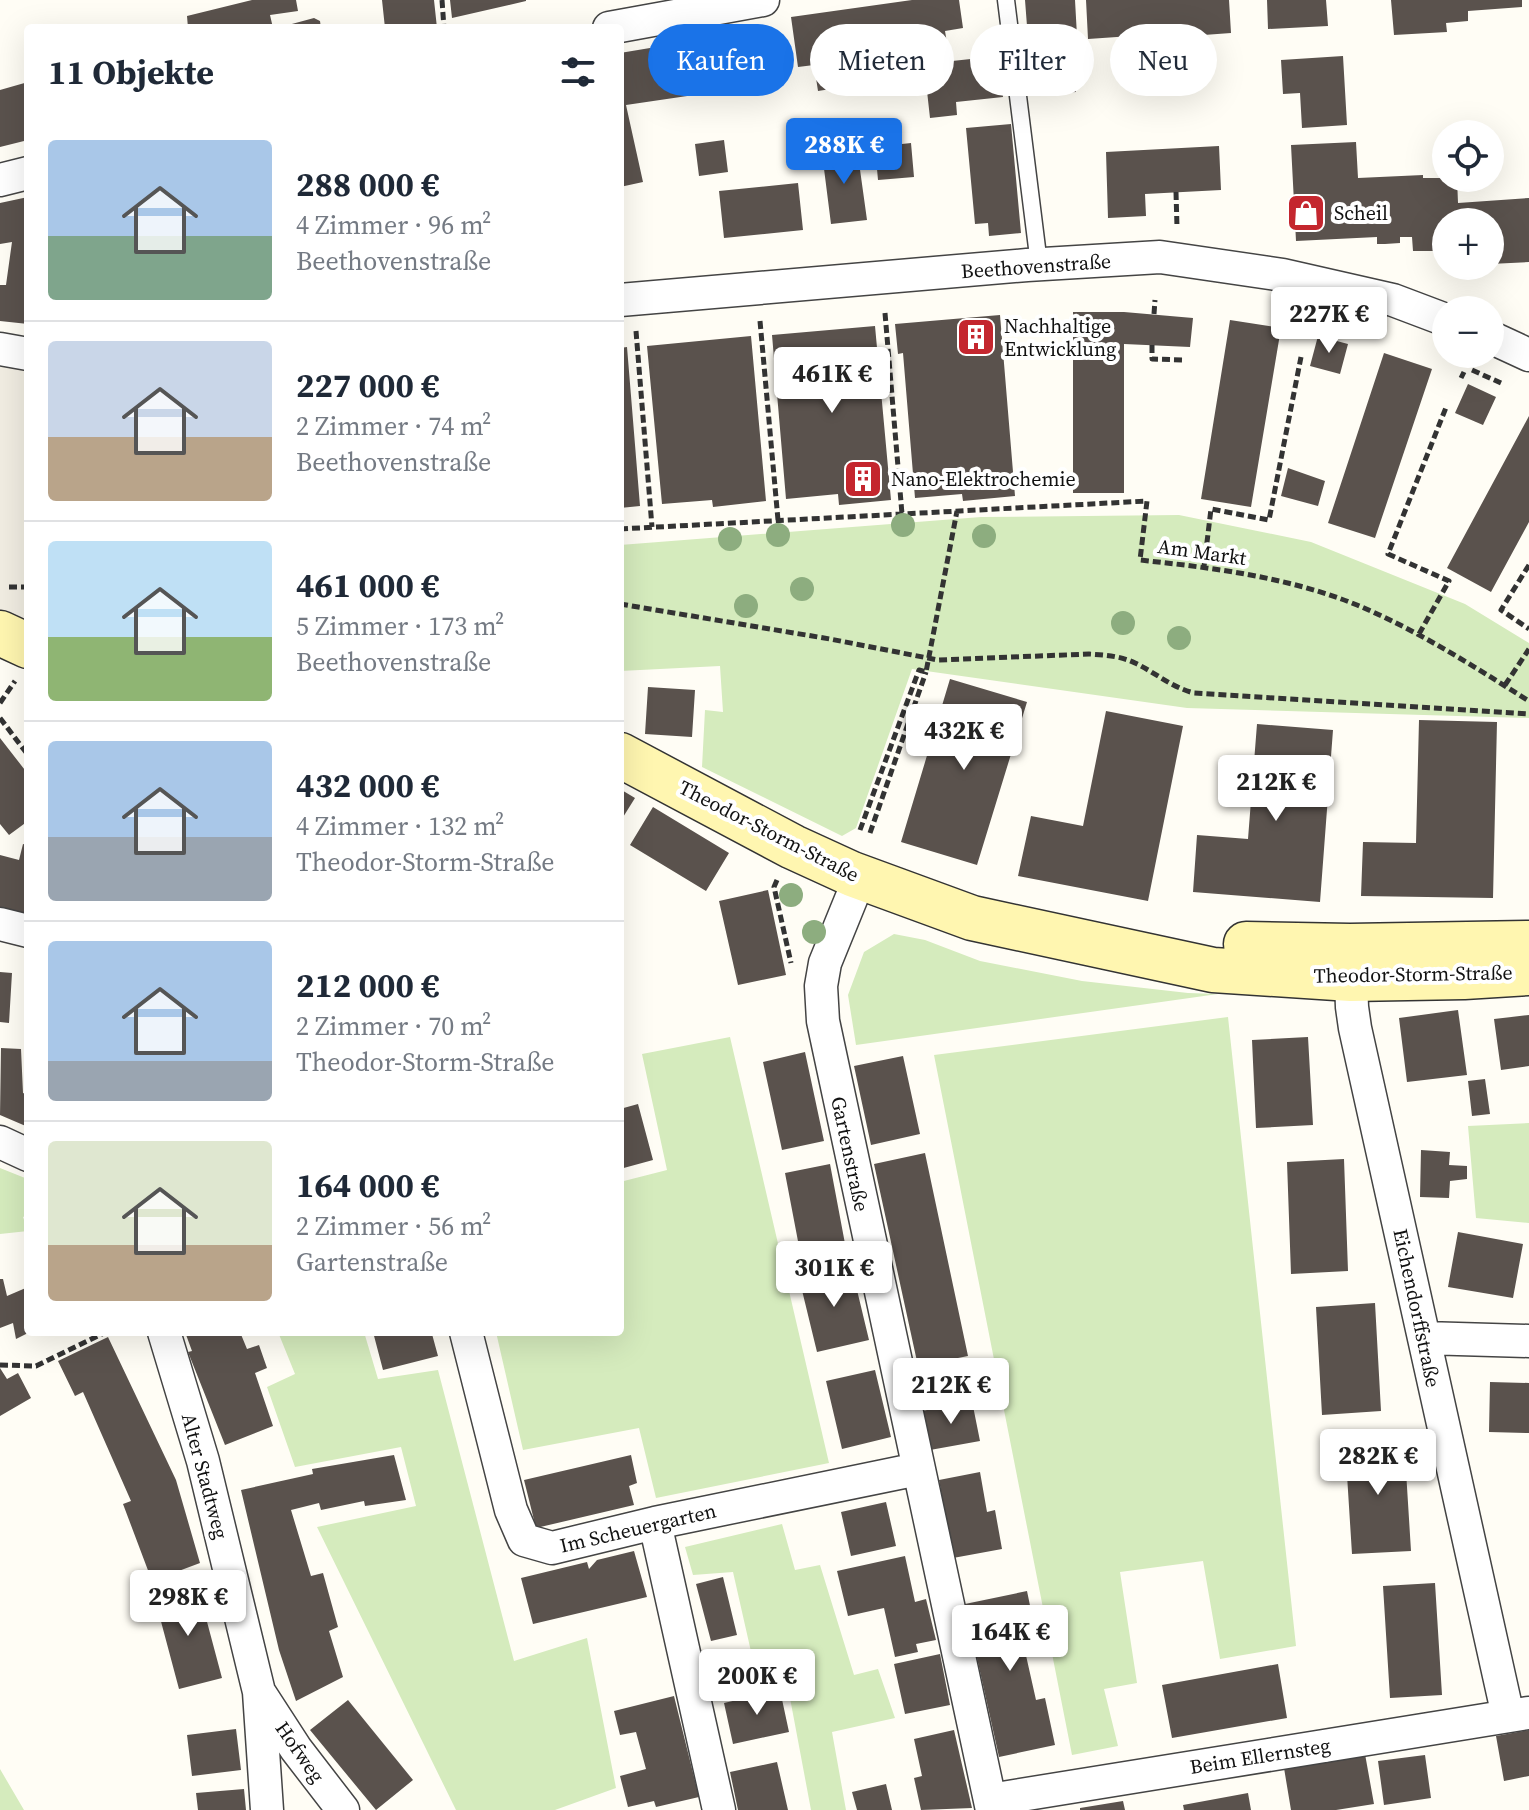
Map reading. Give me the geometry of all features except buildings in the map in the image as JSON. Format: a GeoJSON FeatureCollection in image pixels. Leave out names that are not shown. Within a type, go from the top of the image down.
{"type":"FeatureCollection","features":[{"type":"Feature","properties":{"kind":"street"},"geometry":{"type":"LineString","coordinates":[[624,25],[763,0]]}},
{"type":"Feature","properties":{"kind":"street"},"geometry":{"type":"LineString","coordinates":[[0,180],[24,174]]}},
{"type":"Feature","properties":{"kind":"street","name":"Beethovenstraße"},"geometry":{"type":"LineString","coordinates":[[624,300],[1039,264],[1160,257],[1283,275],[1393,300],[1432,315]]}},
{"type":"Feature","properties":{"kind":"street"},"geometry":{"type":"LineString","coordinates":[[1504,343],[1529,355]]}},
{"type":"Feature","properties":{"kind":"street"},"geometry":{"type":"LineString","coordinates":[[0,349],[24,353]]}},
{"type":"Feature","properties":{"kind":"street"},"geometry":{"type":"LineString","coordinates":[[0,633],[22,663]]}},
{"type":"Feature","properties":{"kind":"street","name":"Theodor-Storm-Straße"},"geometry":{"type":"LineString","coordinates":[[624,757],[793,847],[860,877],[972,918],[1213,970],[1350,962],[1529,943]]}},
{"type":"Feature","properties":{"kind":"street","name":"Gartenstraße"},"geometry":{"type":"LineString","coordinates":[[860,877],[825,963],[821,986],[823,1021],[991,1805]]}},
{"type":"Feature","properties":{"kind":"street"},"geometry":{"type":"LineString","coordinates":[[0,924],[24,930]]}},
{"type":"Feature","properties":{"kind":"street","name":"Theodor-Storm-Straße"},"geometry":{"type":"LineString","coordinates":[[1350,962],[1464,977],[1529,973]]}},
{"type":"Feature","properties":{"kind":"street","name":"Eichendorffstraße"},"geometry":{"type":"LineString","coordinates":[[1350,962],[1355,1028],[1424,1338],[1519,1714]]}},
{"type":"Feature","properties":{"kind":"street"},"geometry":{"type":"LineString","coordinates":[[0,1142],[24,1153]]}},
{"type":"Feature","properties":{"kind":"street","name":"Alter Stadtweg"},"geometry":{"type":"LineString","coordinates":[[165,1336],[203,1461],[259,1692],[267,1810]]}},
{"type":"Feature","properties":{"kind":"street","name":"Im Scheuergarten"},"geometry":{"type":"LineString","coordinates":[[467,1336],[511,1510],[524,1540],[552,1548],[655,1523],[918,1469]]}},
{"type":"Feature","properties":{"kind":"street"},"geometry":{"type":"LineString","coordinates":[[1424,1338],[1529,1341]]}},
{"type":"Feature","properties":{"kind":"street"},"geometry":{"type":"LineString","coordinates":[[655,1523],[719,1810]]}},
{"type":"Feature","properties":{"kind":"street","name":"Hofweg"},"geometry":{"type":"LineString","coordinates":[[259,1692],[296,1749],[343,1810]]}},
{"type":"Feature","properties":{"kind":"street","name":"Beim Ellernsteg"},"geometry":{"type":"LineString","coordinates":[[991,1805],[1519,1714]]}},
{"type":"Feature","properties":{"kind":"lane"},"geometry":{"type":"LineString","coordinates":[[1006,0],[1039,264]]}},
{"type":"Feature","properties":{"kind":"path"},"geometry":{"type":"LineString","coordinates":[[442,0],[444,24]]}},
{"type":"Feature","properties":{"kind":"path"},"geometry":{"type":"LineString","coordinates":[[1176,192],[1177,229]]}},
{"type":"Feature","properties":{"kind":"path"},"geometry":{"type":"LineString","coordinates":[[1154,314],[1155,300]]}},
{"type":"Feature","properties":{"kind":"path"},"geometry":{"type":"LineString","coordinates":[[885,313],[902,514]]}},
{"type":"Feature","properties":{"kind":"path"},"geometry":{"type":"LineString","coordinates":[[1307,330],[1309,319]]}},
{"type":"Feature","properties":{"kind":"path"},"geometry":{"type":"LineString","coordinates":[[760,321],[778,520]]}},
{"type":"Feature","properties":{"kind":"path"},"geometry":{"type":"LineString","coordinates":[[636,331],[652,527]]}},
{"type":"Feature","properties":{"kind":"path"},"geometry":{"type":"LineString","coordinates":[[1152,345],[1152,359],[1184,360]]}},
{"type":"Feature","properties":{"kind":"path"},"geometry":{"type":"LineString","coordinates":[[1204,567],[1211,509],[1269,520],[1301,357]]}},
{"type":"Feature","properties":{"kind":"path"},"geometry":{"type":"LineString","coordinates":[[1472,370],[1501,383]]}},
{"type":"Feature","properties":{"kind":"path"},"geometry":{"type":"LineString","coordinates":[[1419,634],[1449,581],[1388,554],[1447,405]]}},
{"type":"Feature","properties":{"kind":"path"},"geometry":{"type":"LineString","coordinates":[[1037,495],[1037,507]]}},
{"type":"Feature","properties":{"kind":"path","name":"Am Markt"},"geometry":{"type":"LineString","coordinates":[[624,529],[1147,501],[1140,560],[1239,572],[1355,604],[1419,634],[1529,701]]}},
{"type":"Feature","properties":{"kind":"path"},"geometry":{"type":"LineString","coordinates":[[870,833],[926,672],[957,511]]}},
{"type":"Feature","properties":{"kind":"path"},"geometry":{"type":"LineString","coordinates":[[1529,565],[1501,610],[1529,629]]}},
{"type":"Feature","properties":{"kind":"path"},"geometry":{"type":"LineString","coordinates":[[9,587],[24,587]]}},
{"type":"Feature","properties":{"kind":"path"},"geometry":{"type":"LineString","coordinates":[[624,605],[952,661],[1089,654],[1114,656],[1133,662],[1176,688],[1194,693],[1529,714]]}},
{"type":"Feature","properties":{"kind":"path"},"geometry":{"type":"LineString","coordinates":[[1505,685],[1529,649]]}},
{"type":"Feature","properties":{"kind":"path"},"geometry":{"type":"LineString","coordinates":[[0,703],[22,663]]}},
{"type":"Feature","properties":{"kind":"path"},"geometry":{"type":"LineString","coordinates":[[860,830],[919,670],[926,672]]}},
{"type":"Feature","properties":{"kind":"path"},"geometry":{"type":"LineString","coordinates":[[0,718],[24,750]]}},
{"type":"Feature","properties":{"kind":"path"},"geometry":{"type":"LineString","coordinates":[[780,874],[774,887],[791,964]]}},
{"type":"Feature","properties":{"kind":"path"},"geometry":{"type":"LineString","coordinates":[[0,1365],[36,1366],[98,1336]]}},
{"type":"Feature","properties":{"kind":"green space"},"geometry":{"type":"Polygon","coordinates":[[[1179,515],[1311,542],[1465,604],[1529,643],[1529,718],[1187,708],[912,669],[856,828],[842,836],[702,767],[705,710],[723,712],[720,666],[624,671],[624,545],[981,517],[1179,515]]]}},
{"type":"Feature","properties":{"kind":"green space"},"geometry":{"type":"Polygon","coordinates":[[[894,934],[925,940],[980,961],[1082,981],[1218,994],[856,1045],[848,995],[864,952],[894,934]]]}},
{"type":"Feature","properties":{"kind":"green space"},"geometry":{"type":"Polygon","coordinates":[[[1228,1017],[1296,1646],[1220,1659],[1203,1561],[1120,1572],[1137,1683],[1104,1689],[1118,1746],[1072,1755],[934,1055],[1228,1017]]]}},
{"type":"Feature","properties":{"kind":"green space"},"geometry":{"type":"Polygon","coordinates":[[[730,1037],[829,1463],[656,1498],[639,1428],[523,1450],[497,1336],[624,1336],[624,1181],[667,1170],[642,1054],[730,1037]]]}},
{"type":"Feature","properties":{"kind":"green space"},"geometry":{"type":"Polygon","coordinates":[[[1529,1123],[1529,1223],[1476,1218],[1468,1126],[1529,1123]]]}},
{"type":"Feature","properties":{"kind":"green space"},"geometry":{"type":"Polygon","coordinates":[[[0,1168],[24,1178],[24,1231],[0,1234],[0,1168]]]}},
{"type":"Feature","properties":{"kind":"green space"},"geometry":{"type":"Polygon","coordinates":[[[280,1336],[365,1336],[378,1379],[438,1370],[514,1661],[587,1638],[616,1788],[555,1810],[456,1810],[317,1527],[416,1506],[401,1447],[295,1467],[267,1387],[295,1374],[280,1336]]]}},
{"type":"Feature","properties":{"kind":"green space"},"geometry":{"type":"Polygon","coordinates":[[[782,1524],[795,1570],[820,1565],[854,1675],[878,1669],[895,1718],[832,1732],[846,1810],[811,1810],[787,1682],[759,1687],[733,1572],[693,1575],[685,1547],[782,1524]]]}},
{"type":"Feature","properties":{"kind":"green space"},"geometry":{"type":"Polygon","coordinates":[[[0,1769],[24,1810],[0,1810],[0,1769]]]}},
{"type":"Feature","properties":{"kind":"shaded area"},"geometry":{"type":"Polygon","coordinates":[[[0,364],[24,367],[24,624],[0,614],[0,364]]]}},
{"type":"Feature","properties":{"kind":"place","name":"Scheil"},"geometry":{"type":"Point","coordinates":[1306,213]}},
{"type":"Feature","properties":{"kind":"place","name":"Nachhaltige Entwicklung"},"geometry":{"type":"Point","coordinates":[976,337]}},
{"type":"Feature","properties":{"kind":"place","name":"Nano-Elektrochemie"},"geometry":{"type":"Point","coordinates":[863,479]}}]}
